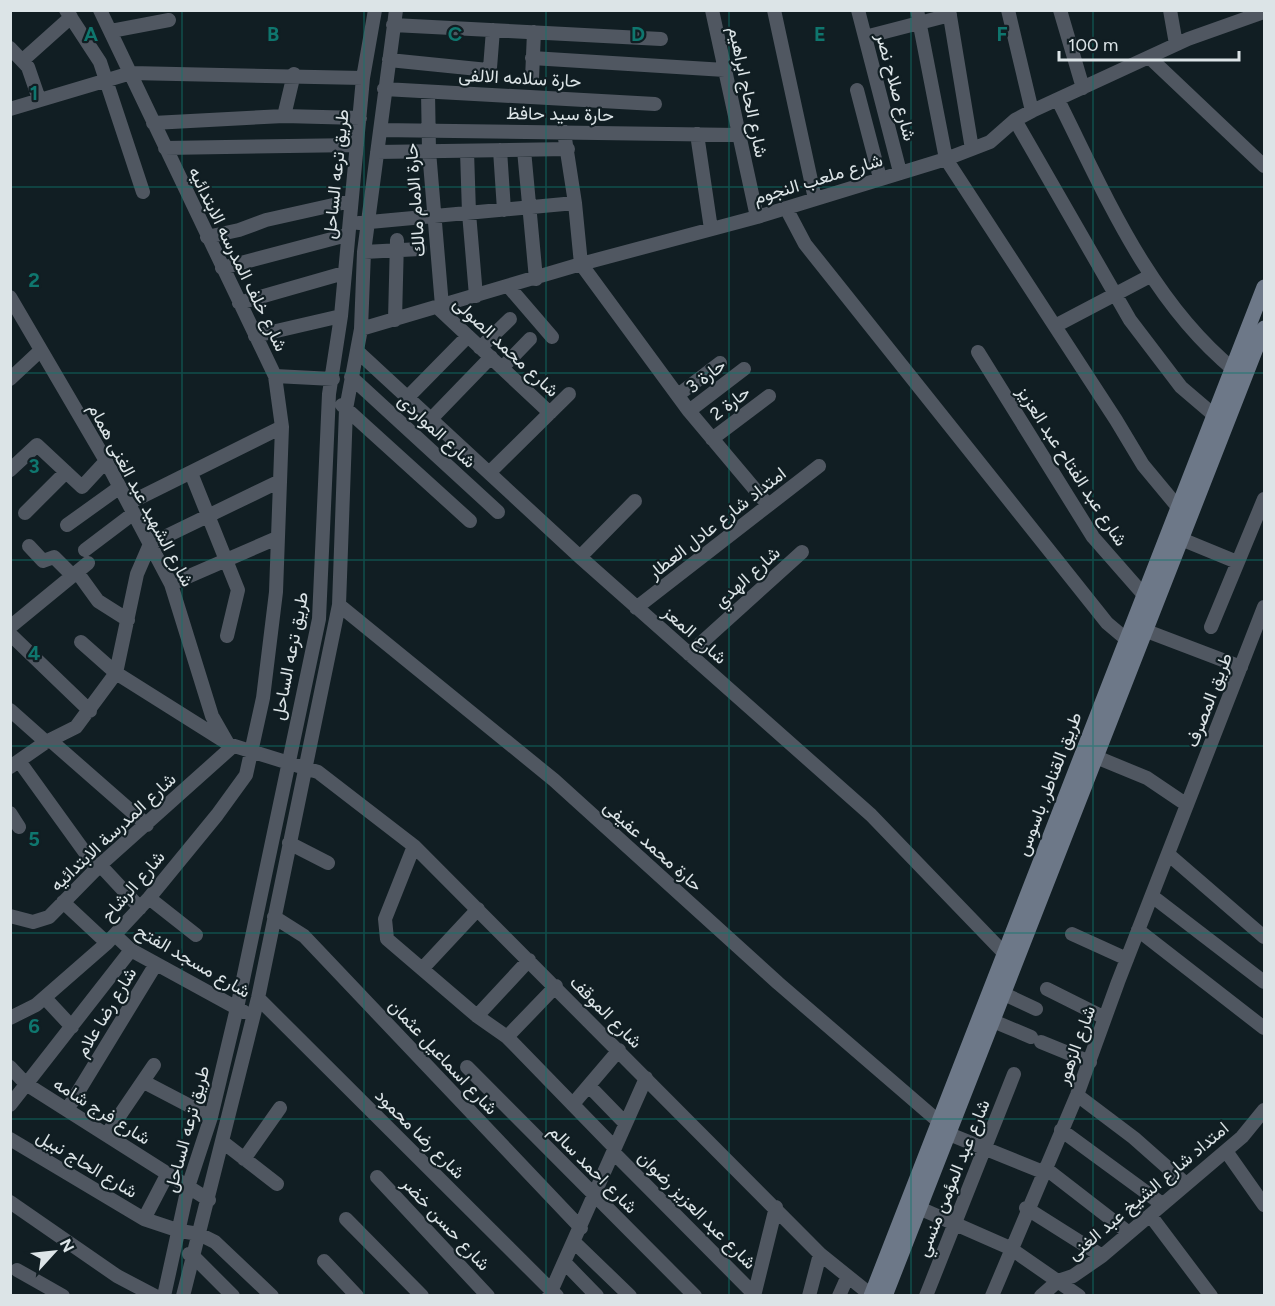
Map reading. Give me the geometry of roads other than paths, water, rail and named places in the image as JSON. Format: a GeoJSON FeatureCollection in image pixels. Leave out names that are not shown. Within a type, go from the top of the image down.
{"type":"FeatureCollection","features":[{"type":"Feature","properties":{"kind":"main road","name":"طريق القناطر, باسوس"},"geometry":{"type":"LineString","coordinates":[[885,1296],[1095,757],[1134,631],[1143,594],[1264,287]]}},
{"type":"Feature","properties":{"kind":"main road","name":"طريق القناطر, باسوس"},"geometry":{"type":"LineString","coordinates":[[871,1295],[1004,953],[1134,631],[1181,539],[1264,328]]}},
{"type":"Feature","properties":{"kind":"street","name":"شارع خلف المدرسه الابتدائيه"},"geometry":{"type":"LineString","coordinates":[[100,10],[275,376],[282,427],[277,538]]}},
{"type":"Feature","properties":{"kind":"street","name":"طريق ترعه الساحل"},"geometry":{"type":"LineString","coordinates":[[164,1296],[188,1187],[211,1117],[237,1008],[320,611],[330,394],[341,316],[363,78],[375,10]]}},
{"type":"Feature","properties":{"kind":"street","name":"طريق ترعه الساحل"},"geometry":{"type":"LineString","coordinates":[[183,1296],[224,1143],[254,1017],[305,767],[335,638],[339,605],[346,409],[361,329],[364,252],[396,10]]}},
{"type":"Feature","properties":{"kind":"street","name":"شارع الحاج ابراهيم"},"geometry":{"type":"LineString","coordinates":[[712,10],[757,217]]}},
{"type":"Feature","properties":{"kind":"street"},"geometry":{"type":"LineString","coordinates":[[774,10],[815,199]]}},
{"type":"Feature","properties":{"kind":"street","name":"شارع صلاح نصر"},"geometry":{"type":"LineString","coordinates":[[858,10],[900,172]]}},
{"type":"Feature","properties":{"kind":"street"},"geometry":{"type":"LineString","coordinates":[[1008,10],[1032,111]]}},
{"type":"Feature","properties":{"kind":"street"},"geometry":{"type":"LineString","coordinates":[[1060,10],[1083,88]]}},
{"type":"Feature","properties":{"kind":"street"},"geometry":{"type":"LineString","coordinates":[[1170,10],[1176,44]]}},
{"type":"Feature","properties":{"kind":"street","name":"شارع ملعب النجوم"},"geometry":{"type":"LineString","coordinates":[[361,329],[581,264],[757,217],[946,159],[990,142],[1015,120],[1032,111],[1176,44],[1217,27],[1264,12]]}},
{"type":"Feature","properties":{"kind":"street"},"geometry":{"type":"LineString","coordinates":[[865,37],[918,17],[949,13],[972,149]]}},
{"type":"Feature","properties":{"kind":"street"},"geometry":{"type":"LineString","coordinates":[[23,60],[69,14],[100,62],[143,192]]}},
{"type":"Feature","properties":{"kind":"street"},"geometry":{"type":"LineString","coordinates":[[918,17],[946,159],[1143,465],[1178,506]]}},
{"type":"Feature","properties":{"kind":"street"},"geometry":{"type":"LineString","coordinates":[[111,31],[169,20]]}},
{"type":"Feature","properties":{"kind":"street"},"geometry":{"type":"LineString","coordinates":[[393,25],[661,39]]}},
{"type":"Feature","properties":{"kind":"street"},"geometry":{"type":"LineString","coordinates":[[389,60],[488,70],[493,30]]}},
{"type":"Feature","properties":{"kind":"street"},"geometry":{"type":"LineString","coordinates":[[532,79],[534,32]]}},
{"type":"Feature","properties":{"kind":"street"},"geometry":{"type":"LineString","coordinates":[[10,48],[23,60],[39,99]]}},
{"type":"Feature","properties":{"kind":"street"},"geometry":{"type":"LineString","coordinates":[[532,58],[725,70]]}},
{"type":"Feature","properties":{"kind":"street"},"geometry":{"type":"LineString","coordinates":[[1150,58],[1264,166]]}},
{"type":"Feature","properties":{"kind":"street"},"geometry":{"type":"LineString","coordinates":[[10,109],[131,73],[294,74],[363,78]]}},
{"type":"Feature","properties":{"kind":"street"},"geometry":{"type":"LineString","coordinates":[[284,116],[294,74]]}},
{"type":"Feature","properties":{"kind":"street","name":"حارة سلامه الالفى"},"geometry":{"type":"LineString","coordinates":[[384,89],[655,104]]}},
{"type":"Feature","properties":{"kind":"street"},"geometry":{"type":"LineString","coordinates":[[857,90],[880,178]]}},
{"type":"Feature","properties":{"kind":"street","name":"حارة الامام مالك"},"geometry":{"type":"LineString","coordinates":[[428,92],[429,151],[439,306]]}},
{"type":"Feature","properties":{"kind":"street"},"geometry":{"type":"LineString","coordinates":[[1058,100],[1121,225],[1150,276],[1196,335],[1233,370]]}},
{"type":"Feature","properties":{"kind":"street"},"geometry":{"type":"LineString","coordinates":[[153,123],[284,116],[360,118]]}},
{"type":"Feature","properties":{"kind":"street"},"geometry":{"type":"LineString","coordinates":[[1015,120],[1115,294],[1147,344],[1181,387],[1215,416]]}},
{"type":"Feature","properties":{"kind":"street","name":"حارة سيد حافظ"},"geometry":{"type":"LineString","coordinates":[[380,130],[739,135]]}},
{"type":"Feature","properties":{"kind":"street"},"geometry":{"type":"LineString","coordinates":[[564,132],[575,203],[581,264],[689,411],[768,505]]}},
{"type":"Feature","properties":{"kind":"street"},"geometry":{"type":"LineString","coordinates":[[697,134],[711,229]]}},
{"type":"Feature","properties":{"kind":"street"},"geometry":{"type":"LineString","coordinates":[[165,148],[357,145]]}},
{"type":"Feature","properties":{"kind":"street"},"geometry":{"type":"LineString","coordinates":[[377,152],[568,149]]}},
{"type":"Feature","properties":{"kind":"street"},"geometry":{"type":"LineString","coordinates":[[500,150],[504,210]]}},
{"type":"Feature","properties":{"kind":"street"},"geometry":{"type":"LineString","coordinates":[[524,150],[536,279]]}},
{"type":"Feature","properties":{"kind":"street"},"geometry":{"type":"LineString","coordinates":[[467,151],[469,213],[476,296]]}},
{"type":"Feature","properties":{"kind":"street"},"geometry":{"type":"LineString","coordinates":[[207,237],[239,230],[266,220],[351,201]]}},
{"type":"Feature","properties":{"kind":"street"},"geometry":{"type":"LineString","coordinates":[[222,268],[368,222],[575,203]]}},
{"type":"Feature","properties":{"kind":"street"},"geometry":{"type":"LineString","coordinates":[[786,208],[805,244],[1107,623],[1241,668]]}},
{"type":"Feature","properties":{"kind":"street"},"geometry":{"type":"LineString","coordinates":[[394,320],[397,245]]}},
{"type":"Feature","properties":{"kind":"street"},"geometry":{"type":"LineString","coordinates":[[364,252],[397,245],[420,249]]}},
{"type":"Feature","properties":{"kind":"street"},"geometry":{"type":"LineString","coordinates":[[239,303],[344,273]]}},
{"type":"Feature","properties":{"kind":"street"},"geometry":{"type":"LineString","coordinates":[[1055,326],[1150,276]]}},
{"type":"Feature","properties":{"kind":"street"},"geometry":{"type":"LineString","coordinates":[[509,287],[552,337]]}},
{"type":"Feature","properties":{"kind":"street","name":"شارع الشهيد عبد الغنى همام"},"geometry":{"type":"LineString","coordinates":[[11,300],[106,460],[171,584],[213,716],[230,745]]}},
{"type":"Feature","properties":{"kind":"street","name":"شارع محمد الصولى"},"geometry":{"type":"LineString","coordinates":[[439,306],[550,413]]}},
{"type":"Feature","properties":{"kind":"street"},"geometry":{"type":"LineString","coordinates":[[255,336],[341,316]]}},
{"type":"Feature","properties":{"kind":"street"},"geometry":{"type":"LineString","coordinates":[[432,418],[486,353],[510,319]]}},
{"type":"Feature","properties":{"kind":"street"},"geometry":{"type":"LineString","coordinates":[[408,397],[468,336]]}},
{"type":"Feature","properties":{"kind":"street"},"geometry":{"type":"LineString","coordinates":[[502,368],[530,339]]}},
{"type":"Feature","properties":{"kind":"street"},"geometry":{"type":"LineString","coordinates":[[10,379],[41,350]]}},
{"type":"Feature","properties":{"kind":"street","name":"شارع المعز"},"geometry":{"type":"LineString","coordinates":[[357,351],[636,608],[871,816],[1004,953]]}},
{"type":"Feature","properties":{"kind":"street","name":"شارع عبد الفتاح عبد العزيز"},"geometry":{"type":"LineString","coordinates":[[978,352],[1093,537],[1143,594]]}},
{"type":"Feature","properties":{"kind":"street"},"geometry":{"type":"LineString","coordinates":[[678,395],[720,363]]}},
{"type":"Feature","properties":{"kind":"street","name":"حارة 3"},"geometry":{"type":"LineString","coordinates":[[689,411],[744,369]]}},
{"type":"Feature","properties":{"kind":"street"},"geometry":{"type":"LineString","coordinates":[[275,376],[333,379]]}},
{"type":"Feature","properties":{"kind":"street","name":"شارع المواردى"},"geometry":{"type":"LineString","coordinates":[[351,377],[498,512]]}},
{"type":"Feature","properties":{"kind":"street"},"geometry":{"type":"LineString","coordinates":[[330,394],[470,521]]}},
{"type":"Feature","properties":{"kind":"street"},"geometry":{"type":"LineString","coordinates":[[490,472],[569,394]]}},
{"type":"Feature","properties":{"kind":"street","name":"حارة 2"},"geometry":{"type":"LineString","coordinates":[[712,439],[769,396]]}},
{"type":"Feature","properties":{"kind":"street"},"geometry":{"type":"LineString","coordinates":[[10,627],[81,566],[131,508],[191,473],[282,427]]}},
{"type":"Feature","properties":{"kind":"street"},"geometry":{"type":"LineString","coordinates":[[10,470],[37,445],[82,487],[106,460]]}},
{"type":"Feature","properties":{"kind":"street","name":"امتداد شارع عادل العطار"},"geometry":{"type":"LineString","coordinates":[[636,608],[819,466]]}},
{"type":"Feature","properties":{"kind":"street"},"geometry":{"type":"LineString","coordinates":[[25,513],[66,472]]}},
{"type":"Feature","properties":{"kind":"street"},"geometry":{"type":"LineString","coordinates":[[191,473],[238,594],[227,636]]}},
{"type":"Feature","properties":{"kind":"street"},"geometry":{"type":"LineString","coordinates":[[196,934],[145,903],[98,867],[15,764],[48,741],[76,727],[116,673],[137,574],[150,544],[280,481]]}},
{"type":"Feature","properties":{"kind":"street"},"geometry":{"type":"LineString","coordinates":[[67,525],[120,487]]}},
{"type":"Feature","properties":{"kind":"street"},"geometry":{"type":"LineString","coordinates":[[1210,627],[1264,499]]}},
{"type":"Feature","properties":{"kind":"street"},"geometry":{"type":"LineString","coordinates":[[580,557],[635,501]]}},
{"type":"Feature","properties":{"kind":"street"},"geometry":{"type":"LineString","coordinates":[[171,584],[277,538]]}},
{"type":"Feature","properties":{"kind":"street","name":"شارع الرشاح"},"geometry":{"type":"LineString","coordinates":[[10,1018],[45,998],[111,939],[145,903],[217,815],[246,775],[253,751],[271,645],[277,538]]}},
{"type":"Feature","properties":{"kind":"street"},"geometry":{"type":"LineString","coordinates":[[1181,539],[1237,562]]}},
{"type":"Feature","properties":{"kind":"street"},"geometry":{"type":"LineString","coordinates":[[29,546],[44,561],[53,557],[81,566],[99,601],[129,620]]}},
{"type":"Feature","properties":{"kind":"street","name":"شارع الهدي"},"geometry":{"type":"LineString","coordinates":[[689,654],[802,552]]}},
{"type":"Feature","properties":{"kind":"street","name":"حارة محمد عفيفى"},"geometry":{"type":"LineString","coordinates":[[339,605],[554,780],[778,983],[938,1121]]}},
{"type":"Feature","properties":{"kind":"street","name":"طريق المصرف"},"geometry":{"type":"LineString","coordinates":[[1187,805],[1264,607]]}},
{"type":"Feature","properties":{"kind":"street"},"geometry":{"type":"LineString","coordinates":[[10,634],[90,711]]}},
{"type":"Feature","properties":{"kind":"street"},"geometry":{"type":"LineString","coordinates":[[81,642],[116,673],[230,745],[305,767]]}},
{"type":"Feature","properties":{"kind":"street"},"geometry":{"type":"LineString","coordinates":[[10,710],[147,825]]}},
{"type":"Feature","properties":{"kind":"street","name":"شارع المدرسة الابتدائيه"},"geometry":{"type":"LineString","coordinates":[[10,916],[25,921],[38,921],[49,917],[98,867],[147,825],[230,745]]}},
{"type":"Feature","properties":{"kind":"street"},"geometry":{"type":"LineString","coordinates":[[1095,757],[1147,778],[1187,805]]}},
{"type":"Feature","properties":{"kind":"street","name":"شارع الموقف"},"geometry":{"type":"LineString","coordinates":[[305,767],[326,777],[414,846],[556,986],[733,1168],[776,1207],[820,1254],[871,1295]]}},
{"type":"Feature","properties":{"kind":"street","name":"شارع الزهور"},"geometry":{"type":"LineString","coordinates":[[992,1296],[1026,1208],[1077,1095],[1187,805]]}},
{"type":"Feature","properties":{"kind":"street"},"geometry":{"type":"LineString","coordinates":[[10,813],[19,827]]}},
{"type":"Feature","properties":{"kind":"street"},"geometry":{"type":"LineString","coordinates":[[289,843],[328,863]]}},
{"type":"Feature","properties":{"kind":"street","name":"شارع عبد العزيز رضوان"},"geometry":{"type":"LineString","coordinates":[[414,846],[384,927],[387,939],[477,1016],[507,1036],[754,1295]]}},
{"type":"Feature","properties":{"kind":"street"},"geometry":{"type":"LineString","coordinates":[[1168,854],[1264,937]]}},
{"type":"Feature","properties":{"kind":"street"},"geometry":{"type":"LineString","coordinates":[[1152,896],[1264,982]]}},
{"type":"Feature","properties":{"kind":"street","name":"شارع مسجد الفتح"},"geometry":{"type":"LineString","coordinates":[[63,902],[111,939],[254,1017]]}},
{"type":"Feature","properties":{"kind":"street"},"geometry":{"type":"LineString","coordinates":[[422,969],[478,909]]}},
{"type":"Feature","properties":{"kind":"street","name":"شارع اسماعيل عثمان"},"geometry":{"type":"LineString","coordinates":[[274,917],[304,936],[581,1228]]}},
{"type":"Feature","properties":{"kind":"street"},"geometry":{"type":"LineString","coordinates":[[1138,930],[1264,1028]]}},
{"type":"Feature","properties":{"kind":"street"},"geometry":{"type":"LineString","coordinates":[[1072,934],[1127,959]]}},
{"type":"Feature","properties":{"kind":"street"},"geometry":{"type":"LineString","coordinates":[[10,1105],[131,950]]}},
{"type":"Feature","properties":{"kind":"street"},"geometry":{"type":"LineString","coordinates":[[477,1016],[529,960]]}},
{"type":"Feature","properties":{"kind":"street","name":"شارع رضا علام"},"geometry":{"type":"LineString","coordinates":[[67,1110],[156,964]]}},
{"type":"Feature","properties":{"kind":"street"},"geometry":{"type":"LineString","coordinates":[[507,1036],[556,986]]}},
{"type":"Feature","properties":{"kind":"street"},"geometry":{"type":"LineString","coordinates":[[1047,989],[1105,1017]]}},
{"type":"Feature","properties":{"kind":"street"},"geometry":{"type":"LineString","coordinates":[[1004,994],[1036,1009]]}},
{"type":"Feature","properties":{"kind":"street"},"geometry":{"type":"LineString","coordinates":[[45,998],[72,1027]]}},
{"type":"Feature","properties":{"kind":"street","name":"شارع رضا محمود"},"geometry":{"type":"LineString","coordinates":[[258,998],[552,1294]]}},
{"type":"Feature","properties":{"kind":"street"},"geometry":{"type":"LineString","coordinates":[[993,1021],[1090,1062]]}},
{"type":"Feature","properties":{"kind":"street"},"geometry":{"type":"LineString","coordinates":[[573,1104],[590,1087],[619,1050]]}},
{"type":"Feature","properties":{"kind":"street"},"geometry":{"type":"LineString","coordinates":[[107,1134],[154,1065]]}},
{"type":"Feature","properties":{"kind":"street","name":"شارع فرج شامه"},"geometry":{"type":"LineString","coordinates":[[10,1067],[26,1084],[209,1200]]}},
{"type":"Feature","properties":{"kind":"street","name":"شارع احمد سالم"},"geometry":{"type":"LineString","coordinates":[[467,1067],[695,1296]]}},
{"type":"Feature","properties":{"kind":"street","name":"شارع عبد المؤمن منسي"},"geometry":{"type":"LineString","coordinates":[[926,1296],[1014,1074]]}},
{"type":"Feature","properties":{"kind":"street"},"geometry":{"type":"LineString","coordinates":[[552,1294],[564,1262],[595,1198],[624,1122],[646,1078]]}},
{"type":"Feature","properties":{"kind":"street"},"geometry":{"type":"LineString","coordinates":[[144,1082],[211,1117]]}},
{"type":"Feature","properties":{"kind":"street"},"geometry":{"type":"LineString","coordinates":[[590,1087],[624,1122]]}},
{"type":"Feature","properties":{"kind":"street"},"geometry":{"type":"LineString","coordinates":[[1077,1095],[1134,1138],[1186,1184]]}},
{"type":"Feature","properties":{"kind":"street"},"geometry":{"type":"LineString","coordinates":[[244,1159],[280,1108]]}},
{"type":"Feature","properties":{"kind":"street","name":"امتداد شارع الشيخ عبد الغنى"},"geometry":{"type":"LineString","coordinates":[[919,1208],[1010,1248],[1058,1281],[1073,1276],[1129,1233],[1226,1151],[1264,1110]]}},
{"type":"Feature","properties":{"kind":"street"},"geometry":{"type":"LineString","coordinates":[[1255,1122],[1264,1134]]}},
{"type":"Feature","properties":{"kind":"street"},"geometry":{"type":"LineString","coordinates":[[1061,1130],[1162,1204]]}},
{"type":"Feature","properties":{"kind":"street"},"geometry":{"type":"LineString","coordinates":[[949,1134],[1044,1170],[1129,1233]]}},
{"type":"Feature","properties":{"kind":"street","name":"شارع الحاج نبيل"},"geometry":{"type":"LineString","coordinates":[[10,1139],[144,1219],[180,1231],[200,1234]]}},
{"type":"Feature","properties":{"kind":"street"},"geometry":{"type":"LineString","coordinates":[[224,1143],[276,1184]]}},
{"type":"Feature","properties":{"kind":"street"},"geometry":{"type":"LineString","coordinates":[[1226,1151],[1264,1205]]}},
{"type":"Feature","properties":{"kind":"street"},"geometry":{"type":"LineString","coordinates":[[144,1219],[168,1173]]}},
{"type":"Feature","properties":{"kind":"street","name":"شارع حسن خضر"},"geometry":{"type":"LineString","coordinates":[[377,1177],[488,1296]]}},
{"type":"Feature","properties":{"kind":"street"},"geometry":{"type":"LineString","coordinates":[[10,1202],[117,1276],[155,1296]]}},
{"type":"Feature","properties":{"kind":"street"},"geometry":{"type":"LineString","coordinates":[[754,1295],[776,1207]]}},
{"type":"Feature","properties":{"kind":"street"},"geometry":{"type":"LineString","coordinates":[[1026,1208],[1101,1256]]}},
{"type":"Feature","properties":{"kind":"street"},"geometry":{"type":"LineString","coordinates":[[1150,1215],[1211,1296]]}},
{"type":"Feature","properties":{"kind":"street"},"geometry":{"type":"LineString","coordinates":[[346,1219],[422,1296]]}},
{"type":"Feature","properties":{"kind":"street"},"geometry":{"type":"LineString","coordinates":[[200,1234],[227,1251],[272,1296]]}},
{"type":"Feature","properties":{"kind":"street"},"geometry":{"type":"LineString","coordinates":[[574,1242],[630,1296]]}},
{"type":"Feature","properties":{"kind":"street"},"geometry":{"type":"LineString","coordinates":[[175,1251],[194,1256],[228,1294]]}},
{"type":"Feature","properties":{"kind":"street"},"geometry":{"type":"LineString","coordinates":[[808,1296],[820,1254]]}},
{"type":"Feature","properties":{"kind":"street"},"geometry":{"type":"LineString","coordinates":[[324,1261],[357,1296]]}},
{"type":"Feature","properties":{"kind":"street"},"geometry":{"type":"LineString","coordinates":[[564,1262],[597,1296]]}},
{"type":"Feature","properties":{"kind":"street"},"geometry":{"type":"LineString","coordinates":[[17,1270],[63,1296]]}},
{"type":"Feature","properties":{"kind":"street"},"geometry":{"type":"LineString","coordinates":[[839,1296],[847,1278]]}},
{"type":"Feature","properties":{"kind":"street"},"geometry":{"type":"LineString","coordinates":[[1041,1296],[1058,1281],[1079,1296]]}}]}
